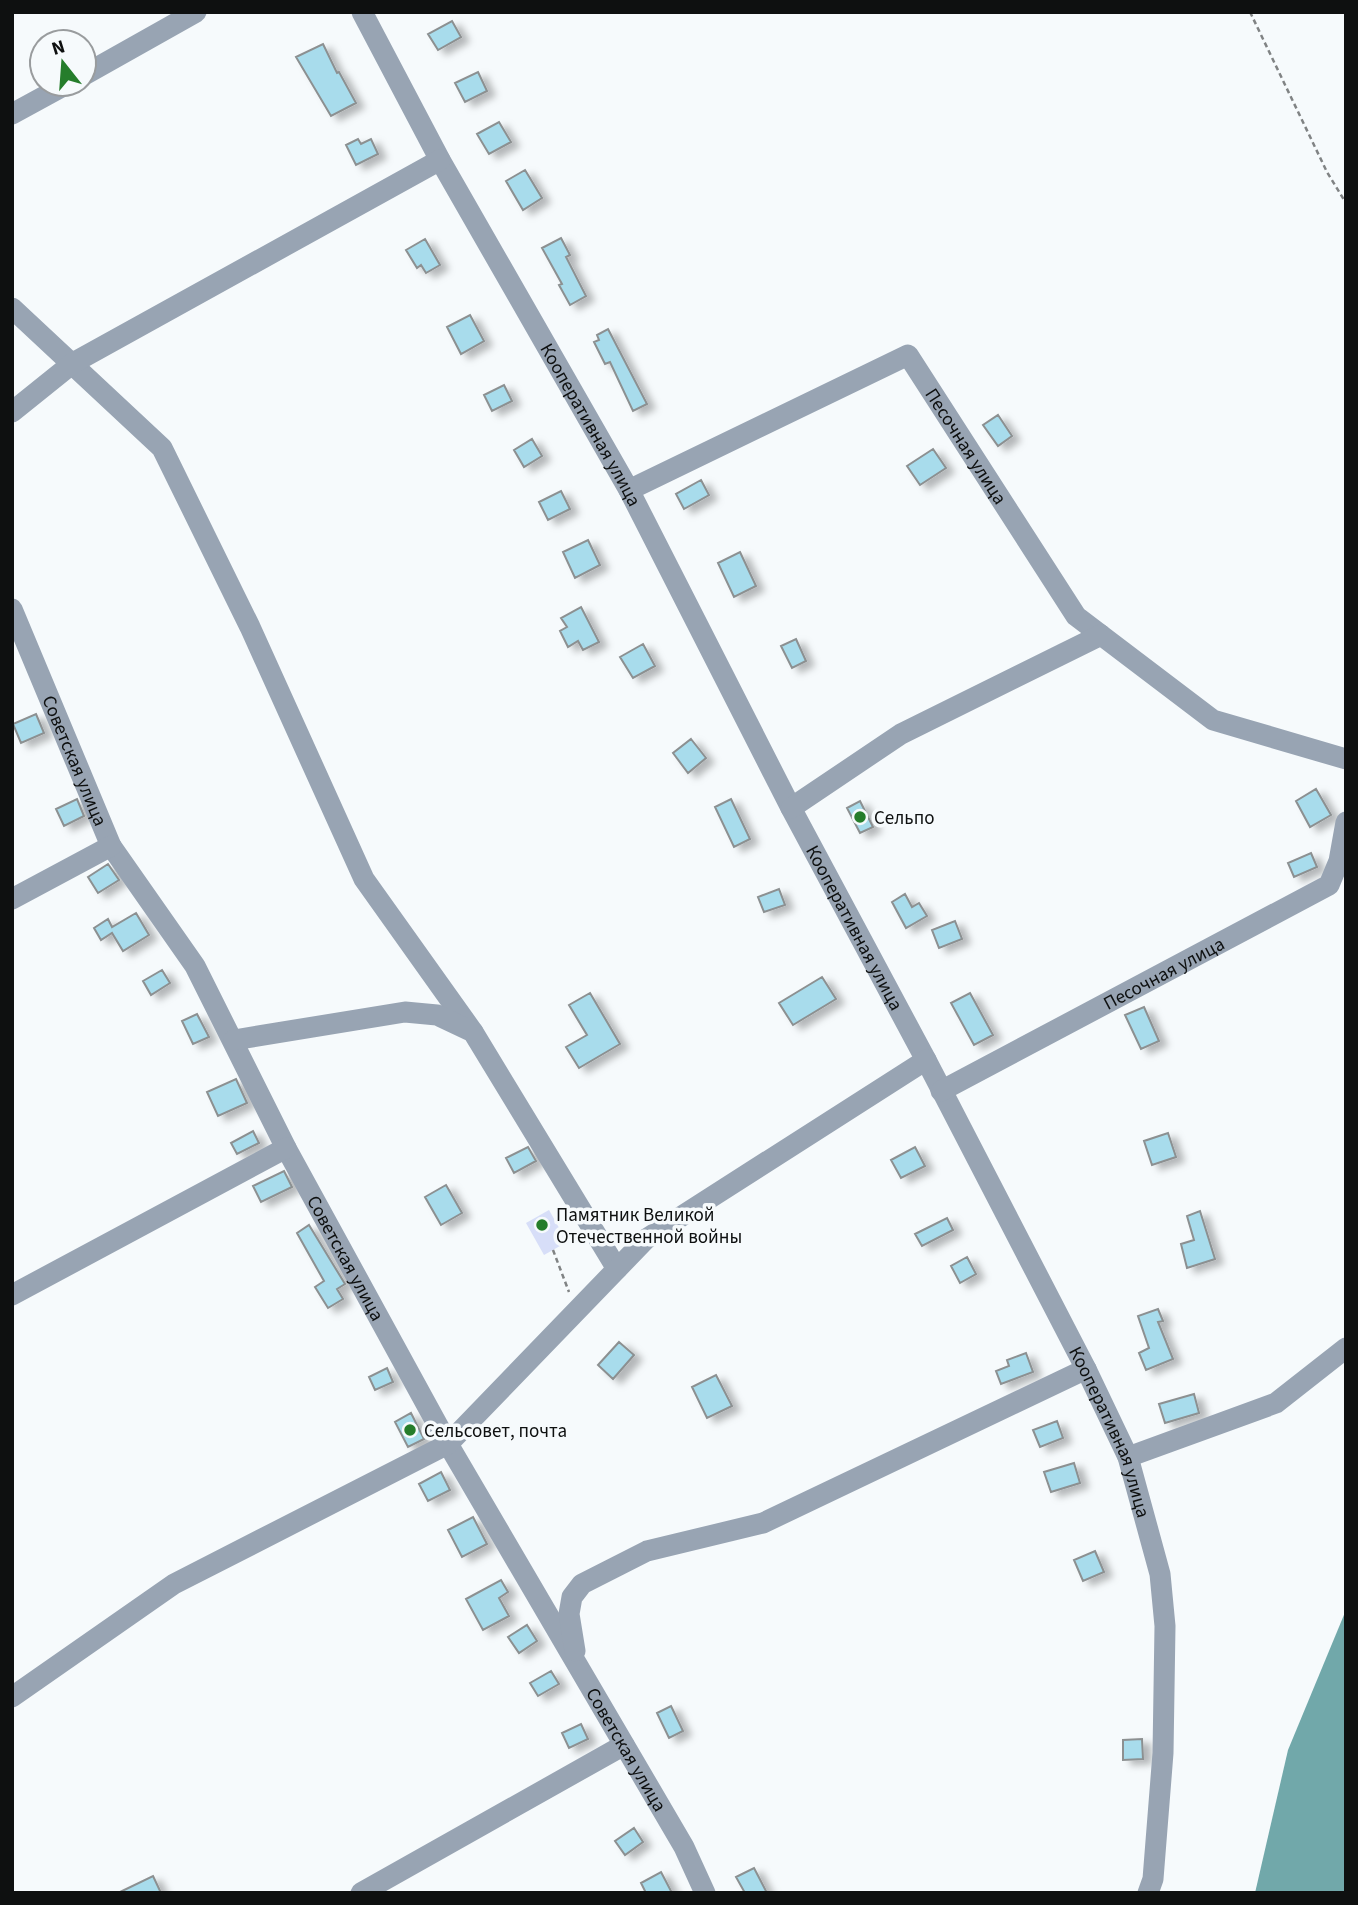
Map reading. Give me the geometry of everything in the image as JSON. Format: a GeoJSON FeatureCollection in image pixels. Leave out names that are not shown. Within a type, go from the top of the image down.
{"type":"FeatureCollection","features":[{"type":"Feature","properties":{"kind":"street"},"geometry":{"type":"LineString","coordinates":[[98,67],[197,12]]}},
{"type":"Feature","properties":{"kind":"street","name":"Кооперативная улица"},"geometry":{"type":"LineString","coordinates":[[362,12],[440,160],[629,489],[790,807],[926,1060],[1086,1369],[1128,1457],[1160,1574],[1165,1626],[1164,1753],[1153,1880],[1148,1893]]}},
{"type":"Feature","properties":{"kind":"street"},"geometry":{"type":"LineString","coordinates":[[12,114],[41,98]]}},
{"type":"Feature","properties":{"kind":"street"},"geometry":{"type":"LineString","coordinates":[[12,412],[73,363],[440,160]]}},
{"type":"Feature","properties":{"kind":"street"},"geometry":{"type":"LineString","coordinates":[[12,308],[162,448],[250,627],[364,879],[473,1032],[617,1269]]}},
{"type":"Feature","properties":{"kind":"street","name":"Песочная улица"},"geometry":{"type":"LineString","coordinates":[[629,489],[908,355],[1076,616],[1213,720],[1346,759]]}},
{"type":"Feature","properties":{"kind":"street","name":"Советская улица"},"geometry":{"type":"LineString","coordinates":[[12,609],[111,846],[195,966],[286,1149],[448,1444],[684,1847],[705,1893]]}},
{"type":"Feature","properties":{"kind":"street"},"geometry":{"type":"LineString","coordinates":[[790,807],[901,734],[1101,635]]}},
{"type":"Feature","properties":{"kind":"street","name":"Песочная улица"},"geometry":{"type":"LineString","coordinates":[[941,1091],[1329,885],[1339,861],[1346,822]]}},
{"type":"Feature","properties":{"kind":"street"},"geometry":{"type":"LineString","coordinates":[[12,898],[111,846]]}},
{"type":"Feature","properties":{"kind":"street"},"geometry":{"type":"LineString","coordinates":[[234,1040],[405,1012],[437,1015],[473,1032]]}},
{"type":"Feature","properties":{"kind":"street"},"geometry":{"type":"LineString","coordinates":[[12,1698],[174,1584],[448,1444],[646,1239],[926,1060]]}},
{"type":"Feature","properties":{"kind":"street"},"geometry":{"type":"LineString","coordinates":[[12,1295],[286,1149]]}},
{"type":"Feature","properties":{"kind":"street"},"geometry":{"type":"LineString","coordinates":[[1128,1457],[1276,1403],[1346,1348]]}},
{"type":"Feature","properties":{"kind":"street"},"geometry":{"type":"LineString","coordinates":[[578,1666],[569,1614],[572,1597],[582,1584],[647,1551],[763,1523],[1086,1369]]}},
{"type":"Feature","properties":{"kind":"street"},"geometry":{"type":"LineString","coordinates":[[362,1893],[624,1745]]}},
{"type":"Feature","properties":{"kind":"path"},"geometry":{"type":"LineString","coordinates":[[1250,12],[1327,172],[1346,203]]}},
{"type":"Feature","properties":{"kind":"path"},"geometry":{"type":"LineString","coordinates":[[553,1250],[576,1312]]}},
{"type":"Feature","properties":{"kind":"shaded area"},"geometry":{"type":"Polygon","coordinates":[[[549,1210],[567,1242],[544,1255],[526,1223],[549,1210]]]}},
{"type":"Feature","properties":{"kind":"shaded area"},"geometry":{"type":"Polygon","coordinates":[[[1346,1610],[1346,1893],[1255,1893],[1288,1750],[1346,1610]]]}},
{"type":"Feature","properties":{"kind":"building"},"geometry":{"type":"Polygon","coordinates":[[[452,21],[461,37],[438,50],[428,34],[452,21]]]}},
{"type":"Feature","properties":{"kind":"building"},"geometry":{"type":"Polygon","coordinates":[[[323,44],[356,103],[331,116],[296,57],[323,44]]]}},
{"type":"Feature","properties":{"kind":"building"},"geometry":{"type":"Polygon","coordinates":[[[478,72],[487,91],[465,102],[455,83],[478,72]]]}},
{"type":"Feature","properties":{"kind":"building"},"geometry":{"type":"Polygon","coordinates":[[[499,122],[511,142],[489,154],[477,134],[499,122]]]}},
{"type":"Feature","properties":{"kind":"building"},"geometry":{"type":"Polygon","coordinates":[[[358,139],[361,144],[371,139],[378,154],[356,165],[346,145],[358,139]]]}},
{"type":"Feature","properties":{"kind":"building"},"geometry":{"type":"Polygon","coordinates":[[[525,170],[542,198],[523,210],[506,181],[525,170]]]}},
{"type":"Feature","properties":{"kind":"building"},"geometry":{"type":"Polygon","coordinates":[[[561,238],[570,255],[566,257],[586,296],[570,305],[542,248],[561,238]]]}},
{"type":"Feature","properties":{"kind":"building"},"geometry":{"type":"Polygon","coordinates":[[[425,239],[440,265],[426,273],[421,265],[417,268],[406,250],[425,239]]]}},
{"type":"Feature","properties":{"kind":"building"},"geometry":{"type":"Polygon","coordinates":[[[470,315],[484,341],[461,354],[447,327],[470,315]]]}},
{"type":"Feature","properties":{"kind":"building"},"geometry":{"type":"Polygon","coordinates":[[[608,329],[647,404],[633,411],[610,362],[605,364],[594,342],[599,340],[597,335],[608,329]]]}},
{"type":"Feature","properties":{"kind":"building"},"geometry":{"type":"Polygon","coordinates":[[[504,385],[512,401],[492,411],[484,395],[504,385]]]}},
{"type":"Feature","properties":{"kind":"building"},"geometry":{"type":"Polygon","coordinates":[[[998,415],[1012,436],[998,446],[983,425],[998,415]]]}},
{"type":"Feature","properties":{"kind":"building"},"geometry":{"type":"Polygon","coordinates":[[[532,439],[542,456],[524,467],[514,450],[532,439]]]}},
{"type":"Feature","properties":{"kind":"building"},"geometry":{"type":"Polygon","coordinates":[[[933,449],[946,468],[920,485],[907,466],[933,449]]]}},
{"type":"Feature","properties":{"kind":"building"},"geometry":{"type":"Polygon","coordinates":[[[701,480],[709,495],[684,509],[676,494],[701,480]]]}},
{"type":"Feature","properties":{"kind":"building"},"geometry":{"type":"Polygon","coordinates":[[[561,491],[570,509],[548,520],[539,502],[561,491]]]}},
{"type":"Feature","properties":{"kind":"building"},"geometry":{"type":"Polygon","coordinates":[[[588,540],[600,565],[575,578],[563,552],[588,540]]]}},
{"type":"Feature","properties":{"kind":"building"},"geometry":{"type":"Polygon","coordinates":[[[740,552],[756,586],[734,597],[718,563],[740,552]]]}},
{"type":"Feature","properties":{"kind":"building"},"geometry":{"type":"Polygon","coordinates":[[[581,607],[599,642],[583,650],[578,641],[568,647],[560,631],[567,627],[561,618],[581,607]]]}},
{"type":"Feature","properties":{"kind":"building"},"geometry":{"type":"Polygon","coordinates":[[[796,639],[806,661],[792,668],[781,646],[796,639]]]}},
{"type":"Feature","properties":{"kind":"building"},"geometry":{"type":"Polygon","coordinates":[[[643,644],[655,666],[633,678],[620,657],[643,644]]]}},
{"type":"Feature","properties":{"kind":"building"},"geometry":{"type":"Polygon","coordinates":[[[36,714],[44,733],[21,743],[13,724],[36,714]]]}},
{"type":"Feature","properties":{"kind":"building"},"geometry":{"type":"Polygon","coordinates":[[[691,739],[706,758],[688,773],[673,753],[691,739]]]}},
{"type":"Feature","properties":{"kind":"building"},"geometry":{"type":"Polygon","coordinates":[[[1316,789],[1331,815],[1310,827],[1296,801],[1316,789]]]}},
{"type":"Feature","properties":{"kind":"building"},"geometry":{"type":"Polygon","coordinates":[[[77,799],[84,816],[64,826],[56,809],[77,799]]]}},
{"type":"Feature","properties":{"kind":"building"},"geometry":{"type":"Polygon","coordinates":[[[731,799],[750,839],[734,847],[715,807],[731,799]]]}},
{"type":"Feature","properties":{"kind":"building","name":"Сельпо"},"geometry":{"type":"Polygon","coordinates":[[[860,801],[873,827],[860,833],[847,808],[860,801]]]}},
{"type":"Feature","properties":{"kind":"building"},"geometry":{"type":"Polygon","coordinates":[[[1311,853],[1317,867],[1294,877],[1288,863],[1311,853]]]}},
{"type":"Feature","properties":{"kind":"building"},"geometry":{"type":"Polygon","coordinates":[[[108,864],[119,880],[98,893],[88,877],[108,864]]]}},
{"type":"Feature","properties":{"kind":"building"},"geometry":{"type":"Polygon","coordinates":[[[779,889],[785,905],[764,912],[758,897],[779,889]]]}},
{"type":"Feature","properties":{"kind":"building"},"geometry":{"type":"Polygon","coordinates":[[[905,894],[912,907],[919,903],[927,916],[906,928],[892,902],[905,894]]]}},
{"type":"Feature","properties":{"kind":"building"},"geometry":{"type":"Polygon","coordinates":[[[136,913],[149,935],[123,951],[112,933],[101,940],[94,928],[108,919],[112,927],[136,913]]]}},
{"type":"Feature","properties":{"kind":"building"},"geometry":{"type":"Polygon","coordinates":[[[955,921],[962,939],[939,948],[932,930],[955,921]]]}},
{"type":"Feature","properties":{"kind":"building"},"geometry":{"type":"Polygon","coordinates":[[[162,970],[170,983],[151,995],[143,981],[162,970]]]}},
{"type":"Feature","properties":{"kind":"building"},"geometry":{"type":"Polygon","coordinates":[[[822,977],[836,999],[793,1025],[779,1003],[822,977]]]}},
{"type":"Feature","properties":{"kind":"building"},"geometry":{"type":"Polygon","coordinates":[[[590,993],[620,1044],[579,1068],[566,1047],[587,1035],[569,1005],[590,993]]]}},
{"type":"Feature","properties":{"kind":"building"},"geometry":{"type":"Polygon","coordinates":[[[970,993],[993,1035],[974,1045],[951,1003],[970,993]]]}},
{"type":"Feature","properties":{"kind":"building"},"geometry":{"type":"Polygon","coordinates":[[[1144,1007],[1159,1041],[1141,1049],[1125,1015],[1144,1007]]]}},
{"type":"Feature","properties":{"kind":"building"},"geometry":{"type":"Polygon","coordinates":[[[197,1014],[209,1037],[193,1044],[182,1021],[197,1014]]]}},
{"type":"Feature","properties":{"kind":"building"},"geometry":{"type":"Polygon","coordinates":[[[236,1079],[247,1103],[218,1116],[207,1092],[236,1079]]]}},
{"type":"Feature","properties":{"kind":"building"},"geometry":{"type":"Polygon","coordinates":[[[253,1131],[259,1143],[237,1154],[231,1143],[253,1131]]]}},
{"type":"Feature","properties":{"kind":"building"},"geometry":{"type":"Polygon","coordinates":[[[1168,1133],[1176,1157],[1152,1165],[1144,1141],[1168,1133]]]}},
{"type":"Feature","properties":{"kind":"building"},"geometry":{"type":"Polygon","coordinates":[[[528,1147],[536,1161],[514,1173],[506,1158],[528,1147]]]}},
{"type":"Feature","properties":{"kind":"building"},"geometry":{"type":"Polygon","coordinates":[[[915,1147],[925,1166],[901,1178],[891,1160],[915,1147]]]}},
{"type":"Feature","properties":{"kind":"building"},"geometry":{"type":"Polygon","coordinates":[[[284,1171],[292,1187],[261,1202],[253,1186],[284,1171]]]}},
{"type":"Feature","properties":{"kind":"building"},"geometry":{"type":"Polygon","coordinates":[[[446,1185],[462,1213],[441,1225],[425,1197],[446,1185]]]}},
{"type":"Feature","properties":{"kind":"building"},"geometry":{"type":"Polygon","coordinates":[[[1200,1211],[1215,1259],[1187,1268],[1181,1244],[1194,1240],[1187,1216],[1200,1211]]]}},
{"type":"Feature","properties":{"kind":"building"},"geometry":{"type":"Polygon","coordinates":[[[947,1218],[953,1230],[922,1246],[915,1234],[947,1218]]]}},
{"type":"Feature","properties":{"kind":"building"},"geometry":{"type":"Polygon","coordinates":[[[309,1225],[345,1284],[337,1289],[343,1299],[328,1308],[315,1287],[324,1281],[297,1233],[309,1225]]]}},
{"type":"Feature","properties":{"kind":"building"},"geometry":{"type":"Polygon","coordinates":[[[967,1257],[976,1274],[960,1283],[951,1266],[967,1257]]]}},
{"type":"Feature","properties":{"kind":"building"},"geometry":{"type":"Polygon","coordinates":[[[1158,1309],[1163,1321],[1158,1322],[1173,1359],[1146,1370],[1139,1353],[1149,1348],[1138,1316],[1158,1309]]]}},
{"type":"Feature","properties":{"kind":"building"},"geometry":{"type":"Polygon","coordinates":[[[619,1342],[634,1355],[613,1379],[598,1365],[619,1342]]]}},
{"type":"Feature","properties":{"kind":"building"},"geometry":{"type":"Polygon","coordinates":[[[1026,1353],[1033,1372],[1001,1384],[996,1371],[1009,1366],[1007,1360],[1026,1353]]]}},
{"type":"Feature","properties":{"kind":"building","name":"Сельсовет, почта"},"geometry":{"type":"Polygon","coordinates":[[[387,1368],[393,1382],[375,1390],[369,1377],[387,1368]]]}},
{"type":"Feature","properties":{"kind":"building"},"geometry":{"type":"Polygon","coordinates":[[[716,1375],[732,1406],[707,1418],[692,1387],[716,1375]]]}},
{"type":"Feature","properties":{"kind":"building"},"geometry":{"type":"Polygon","coordinates":[[[1194,1394],[1199,1413],[1165,1423],[1159,1404],[1194,1394]]]}},
{"type":"Feature","properties":{"kind":"building","name":"Сельсовет, почта"},"geometry":{"type":"Polygon","coordinates":[[[411,1413],[424,1439],[408,1447],[395,1422],[411,1413]]]}},
{"type":"Feature","properties":{"kind":"building"},"geometry":{"type":"Polygon","coordinates":[[[1057,1421],[1063,1438],[1040,1447],[1033,1430],[1057,1421]]]}},
{"type":"Feature","properties":{"kind":"building"},"geometry":{"type":"Polygon","coordinates":[[[1074,1463],[1080,1483],[1051,1492],[1044,1472],[1074,1463]]]}},
{"type":"Feature","properties":{"kind":"building"},"geometry":{"type":"Polygon","coordinates":[[[441,1472],[450,1490],[428,1501],[419,1484],[441,1472]]]}},
{"type":"Feature","properties":{"kind":"building"},"geometry":{"type":"Polygon","coordinates":[[[473,1517],[487,1544],[462,1557],[448,1530],[473,1517]]]}},
{"type":"Feature","properties":{"kind":"building"},"geometry":{"type":"Polygon","coordinates":[[[1095,1551],[1104,1572],[1083,1581],[1074,1560],[1095,1551]]]}},
{"type":"Feature","properties":{"kind":"building"},"geometry":{"type":"Polygon","coordinates":[[[501,1580],[508,1592],[499,1598],[509,1616],[483,1630],[466,1599],[501,1580]]]}},
{"type":"Feature","properties":{"kind":"building"},"geometry":{"type":"Polygon","coordinates":[[[527,1625],[537,1641],[519,1653],[508,1637],[527,1625]]]}},
{"type":"Feature","properties":{"kind":"building"},"geometry":{"type":"Polygon","coordinates":[[[551,1671],[559,1684],[538,1696],[530,1683],[551,1671]]]}},
{"type":"Feature","properties":{"kind":"building"},"geometry":{"type":"Polygon","coordinates":[[[671,1706],[683,1731],[669,1738],[657,1713],[671,1706]]]}},
{"type":"Feature","properties":{"kind":"building"},"geometry":{"type":"Polygon","coordinates":[[[581,1724],[588,1739],[569,1748],[562,1733],[581,1724]]]}},
{"type":"Feature","properties":{"kind":"building"},"geometry":{"type":"Polygon","coordinates":[[[1142,1739],[1143,1759],[1123,1760],[1123,1740],[1142,1739]]]}},
{"type":"Feature","properties":{"kind":"building"},"geometry":{"type":"Polygon","coordinates":[[[634,1828],[643,1842],[625,1855],[615,1841],[634,1828]]]}},
{"type":"Feature","properties":{"kind":"building"},"geometry":{"type":"Polygon","coordinates":[[[754,1868],[767,1893],[745,1893],[736,1877],[754,1868]]]}},
{"type":"Feature","properties":{"kind":"building"},"geometry":{"type":"Polygon","coordinates":[[[661,1872],[672,1893],[646,1893],[641,1883],[661,1872]]]}},
{"type":"Feature","properties":{"kind":"building"},"geometry":{"type":"Polygon","coordinates":[[[153,1876],[161,1893],[118,1893],[153,1876]]]}},
{"type":"Feature","properties":{"kind":"place","name":"Сельпо"},"geometry":{"type":"Point","coordinates":[860,817]}},
{"type":"Feature","properties":{"kind":"place","name":"Памятник Великой Отечественной войны"},"geometry":{"type":"Point","coordinates":[542,1225]}},
{"type":"Feature","properties":{"kind":"place","name":"Сельсовет, почта"},"geometry":{"type":"Point","coordinates":[410,1430]}}]}
